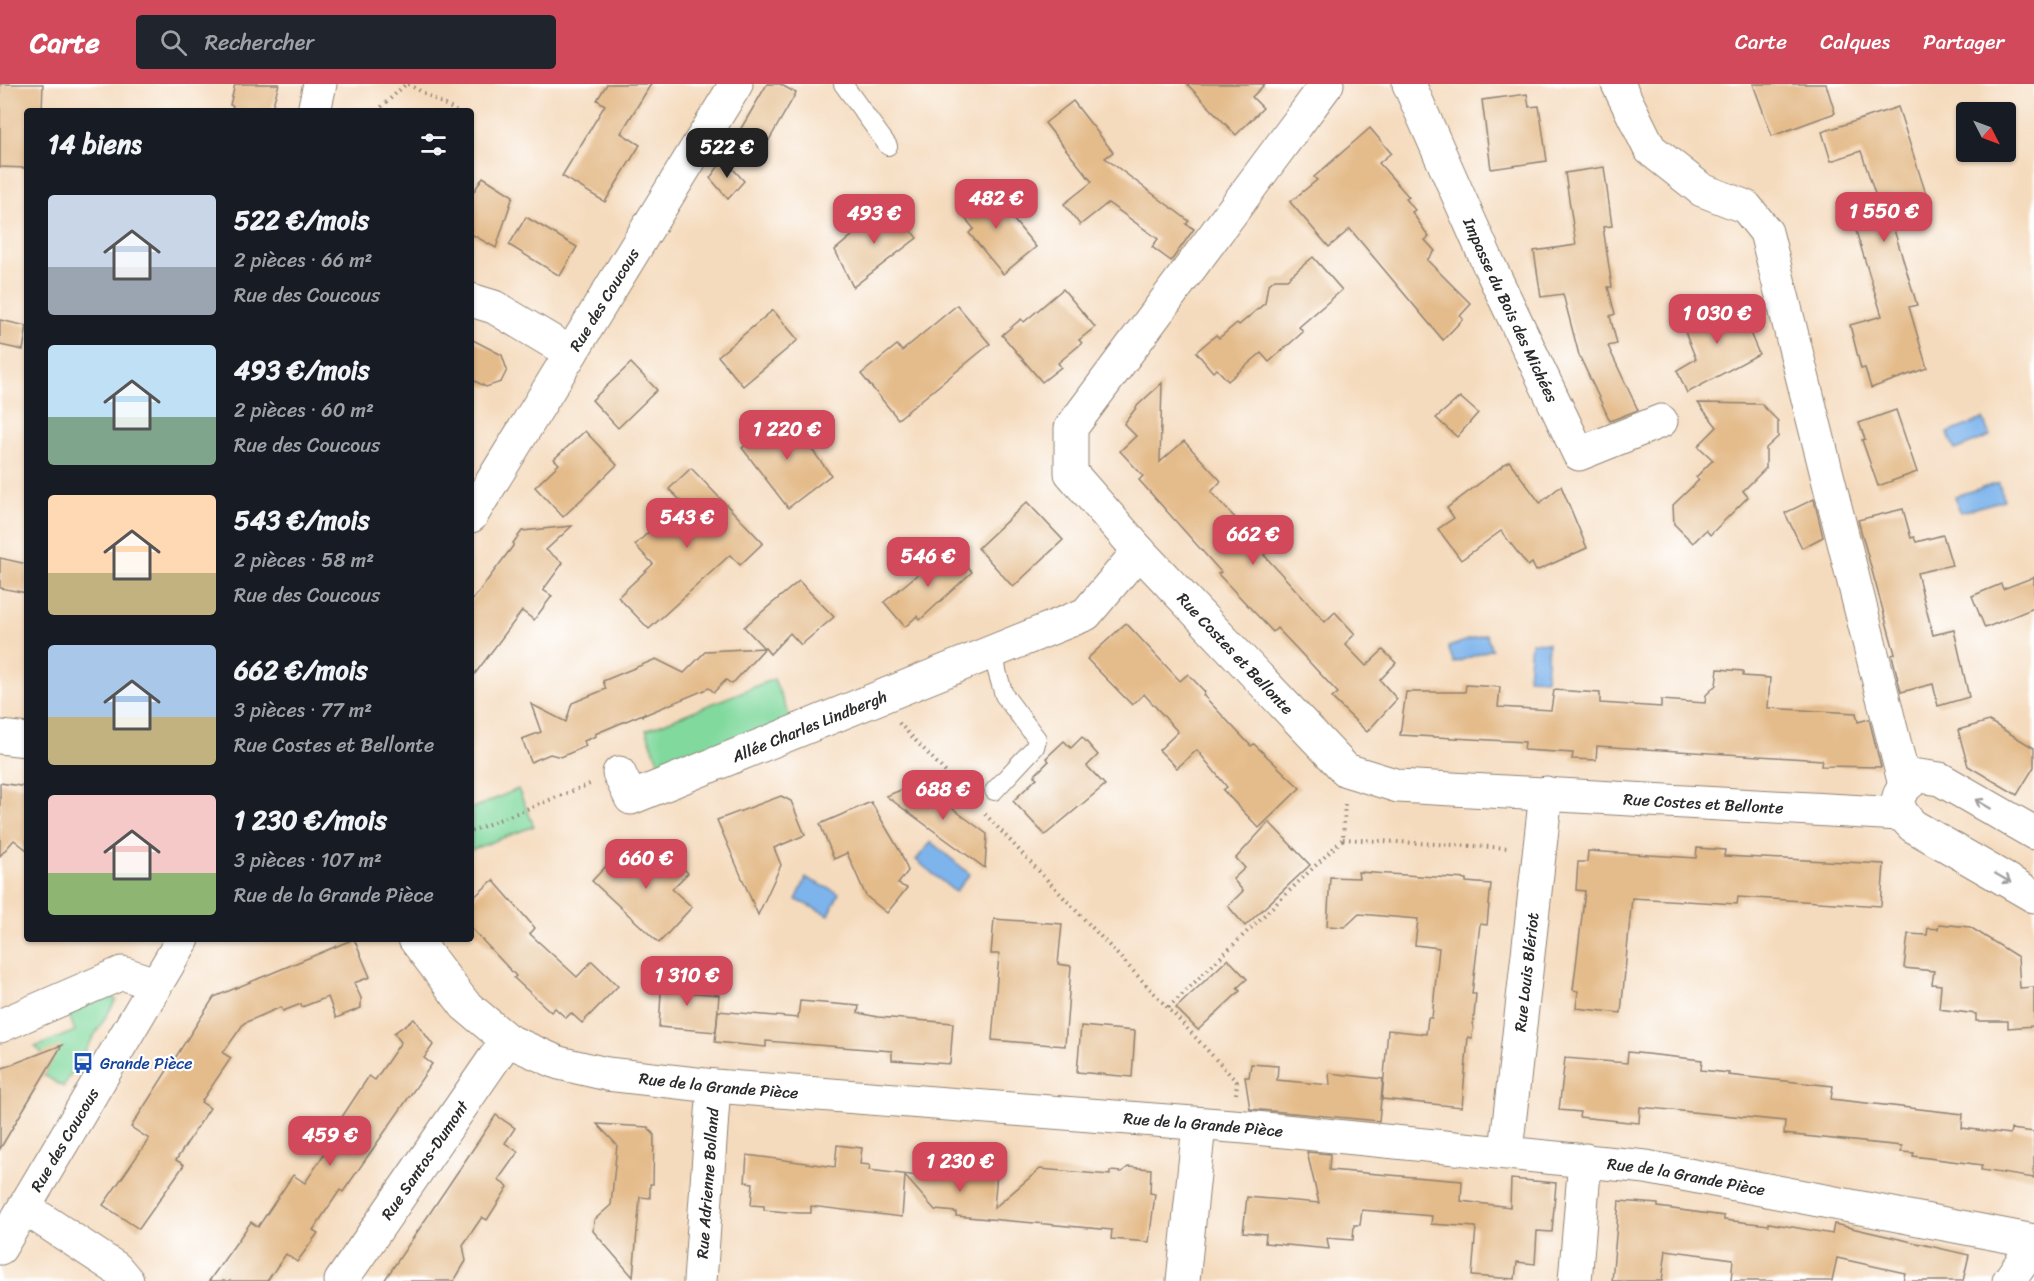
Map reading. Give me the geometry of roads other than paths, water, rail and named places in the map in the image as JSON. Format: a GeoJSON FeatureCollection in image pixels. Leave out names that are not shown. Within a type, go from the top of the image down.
{"type":"FeatureCollection","features":[{"type":"Feature","properties":{"kind":"street"},"geometry":{"type":"LineString","coordinates":[[315,108],[320,84]]}},
{"type":"Feature","properties":{"kind":"street","name":"Rue des Coucous"},"geometry":{"type":"LineString","coordinates":[[474,511],[736,84]]}},
{"type":"Feature","properties":{"kind":"street","name":"Rue Costes et Bellonte"},"geometry":{"type":"LineString","coordinates":[[1327,84],[1071,428],[1071,472],[1140,550],[1346,770],[1398,786],[1546,793],[1902,800],[1919,776],[1940,779],[2034,833]]}},
{"type":"Feature","properties":{"kind":"street","name":"Impasse du Bois des Michées"},"geometry":{"type":"LineString","coordinates":[[1408,84],[1489,265],[1579,454],[1661,421]]}},
{"type":"Feature","properties":{"kind":"street"},"geometry":{"type":"LineString","coordinates":[[1618,84],[1650,150],[1702,190],[1746,207],[1766,232],[1811,412],[1902,800],[1913,826],[2034,896]]}},
{"type":"Feature","properties":{"kind":"street"},"geometry":{"type":"LineString","coordinates":[[474,301],[494,307],[572,353]]}},
{"type":"Feature","properties":{"kind":"street","name":"Allée Charles Lindbergh"},"geometry":{"type":"LineString","coordinates":[[620,773],[631,798],[875,697],[1086,614],[1140,550]]}},
{"type":"Feature","properties":{"kind":"street"},"geometry":{"type":"LineString","coordinates":[[0,737],[24,740]]}},
{"type":"Feature","properties":{"kind":"street","name":"Rue Louis Blériot"},"geometry":{"type":"LineString","coordinates":[[1506,1151],[1546,793]]}},
{"type":"Feature","properties":{"kind":"street","name":"Rue des Coucous"},"geometry":{"type":"LineString","coordinates":[[0,1248],[154,984],[181,942]]}},
{"type":"Feature","properties":{"kind":"street","name":"Rue de la Grande Pièce"},"geometry":{"type":"LineString","coordinates":[[417,942],[465,1005],[507,1040],[559,1063],[607,1074],[714,1086],[1235,1126],[1506,1151],[1646,1167],[2034,1243]]}},
{"type":"Feature","properties":{"kind":"street"},"geometry":{"type":"LineString","coordinates":[[0,1026],[122,973],[154,984]]}},
{"type":"Feature","properties":{"kind":"street","name":"Rue Santos-Dumont"},"geometry":{"type":"LineString","coordinates":[[341,1281],[507,1040]]}},
{"type":"Feature","properties":{"kind":"street","name":"Rue Adrienne Bolland"},"geometry":{"type":"LineString","coordinates":[[700,1281],[714,1086]]}},
{"type":"Feature","properties":{"kind":"street"},"geometry":{"type":"LineString","coordinates":[[1183,1281],[1199,1125]]}},
{"type":"Feature","properties":{"kind":"street"},"geometry":{"type":"LineString","coordinates":[[1575,1281],[1585,1160]]}},
{"type":"Feature","properties":{"kind":"street"},"geometry":{"type":"LineString","coordinates":[[25,1208],[116,1268],[127,1281]]}},
{"type":"Feature","properties":{"kind":"street"},"geometry":{"type":"LineString","coordinates":[[2009,1281],[2034,1243]]}},
{"type":"Feature","properties":{"kind":"lane"},"geometry":{"type":"LineString","coordinates":[[843,84],[888,146]]}},
{"type":"Feature","properties":{"kind":"lane"},"geometry":{"type":"LineString","coordinates":[[994,650],[1004,695],[1016,714],[1032,729],[1037,739],[1035,747],[994,791]]}},
{"type":"Feature","properties":{"kind":"water"},"geometry":{"type":"Polygon","coordinates":[[[1983,419],[1990,436],[1955,450],[1948,433],[1983,419]]]}},
{"type":"Feature","properties":{"kind":"water"},"geometry":{"type":"Polygon","coordinates":[[[1999,483],[2004,500],[1960,512],[1955,496],[1999,483]]]}},
{"type":"Feature","properties":{"kind":"water"},"geometry":{"type":"Polygon","coordinates":[[[1486,634],[1492,649],[1454,663],[1448,647],[1486,634]]]}},
{"type":"Feature","properties":{"kind":"water"},"geometry":{"type":"Polygon","coordinates":[[[1531,642],[1548,643],[1546,679],[1528,678],[1531,642]]]}},
{"type":"Feature","properties":{"kind":"water"},"geometry":{"type":"Polygon","coordinates":[[[931,842],[970,874],[955,892],[916,860],[931,842]]]}},
{"type":"Feature","properties":{"kind":"water"},"geometry":{"type":"Polygon","coordinates":[[[806,878],[839,893],[829,915],[796,900],[806,878]]]}},
{"type":"Feature","properties":{"kind":"place","name":"Grande Pièce"},"geometry":{"type":"Point","coordinates":[83,1063]}}]}
